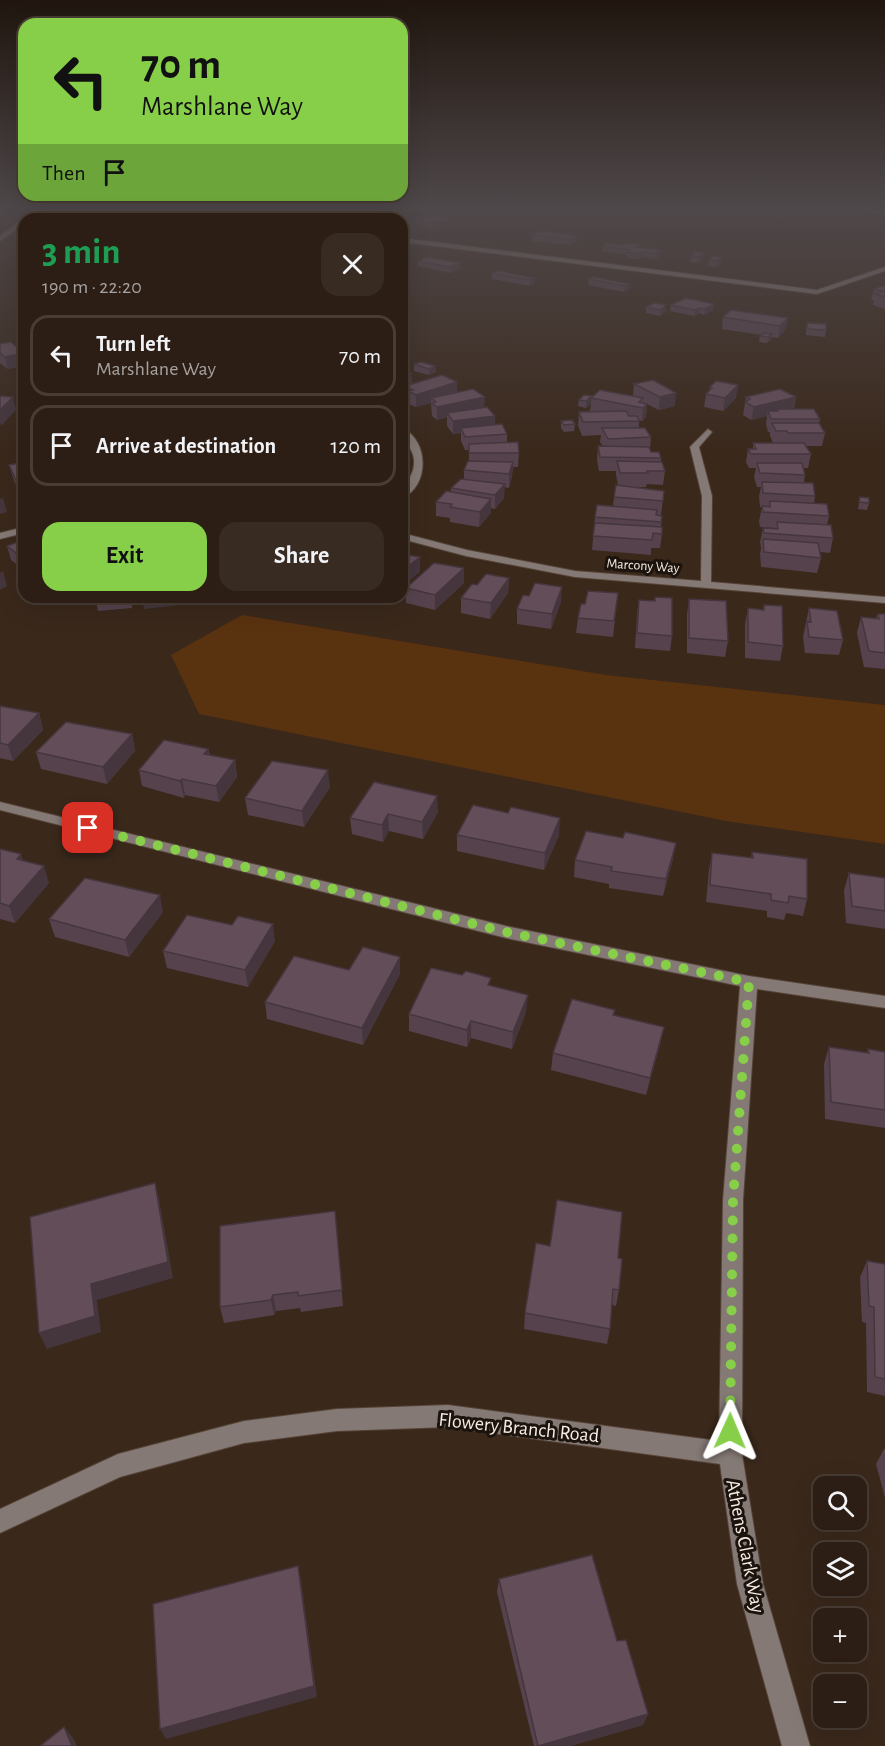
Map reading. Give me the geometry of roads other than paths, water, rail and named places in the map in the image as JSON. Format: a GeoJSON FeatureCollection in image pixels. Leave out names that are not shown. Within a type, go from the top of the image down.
{"type":"FeatureCollection","features":[{"type":"Feature","properties":{"kind":"street"},"geometry":{"type":"LineString","coordinates":[[781,287],[817,292],[830,287]]}},
{"type":"Feature","properties":{"kind":"street"},"geometry":{"type":"LineString","coordinates":[[706,584],[707,496],[694,447],[708,432]]}},
{"type":"Feature","properties":{"kind":"street"},"geometry":{"type":"LineString","coordinates":[[408,437],[414,443],[420,456],[420,468],[408,488]]}},
{"type":"Feature","properties":{"kind":"street"},"geometry":{"type":"LineString","coordinates":[[0,536],[18,532]]}},
{"type":"Feature","properties":{"kind":"street","name":"Marcony Way"},"geometry":{"type":"LineString","coordinates":[[408,538],[466,553],[575,574],[885,600]]}},
{"type":"Feature","properties":{"kind":"street"},"geometry":{"type":"LineString","coordinates":[[0,806],[506,932],[749,982],[885,1002]]}},
{"type":"Feature","properties":{"kind":"street","name":"Athens Clark Way"},"geometry":{"type":"LineString","coordinates":[[749,982],[733,1200],[730,1454],[750,1584],[796,1746]]}},
{"type":"Feature","properties":{"kind":"street","name":"Flowery Branch Road"},"geometry":{"type":"LineString","coordinates":[[0,1521],[118,1466],[244,1432],[337,1419],[448,1416],[540,1426],[730,1454]]}}]}
